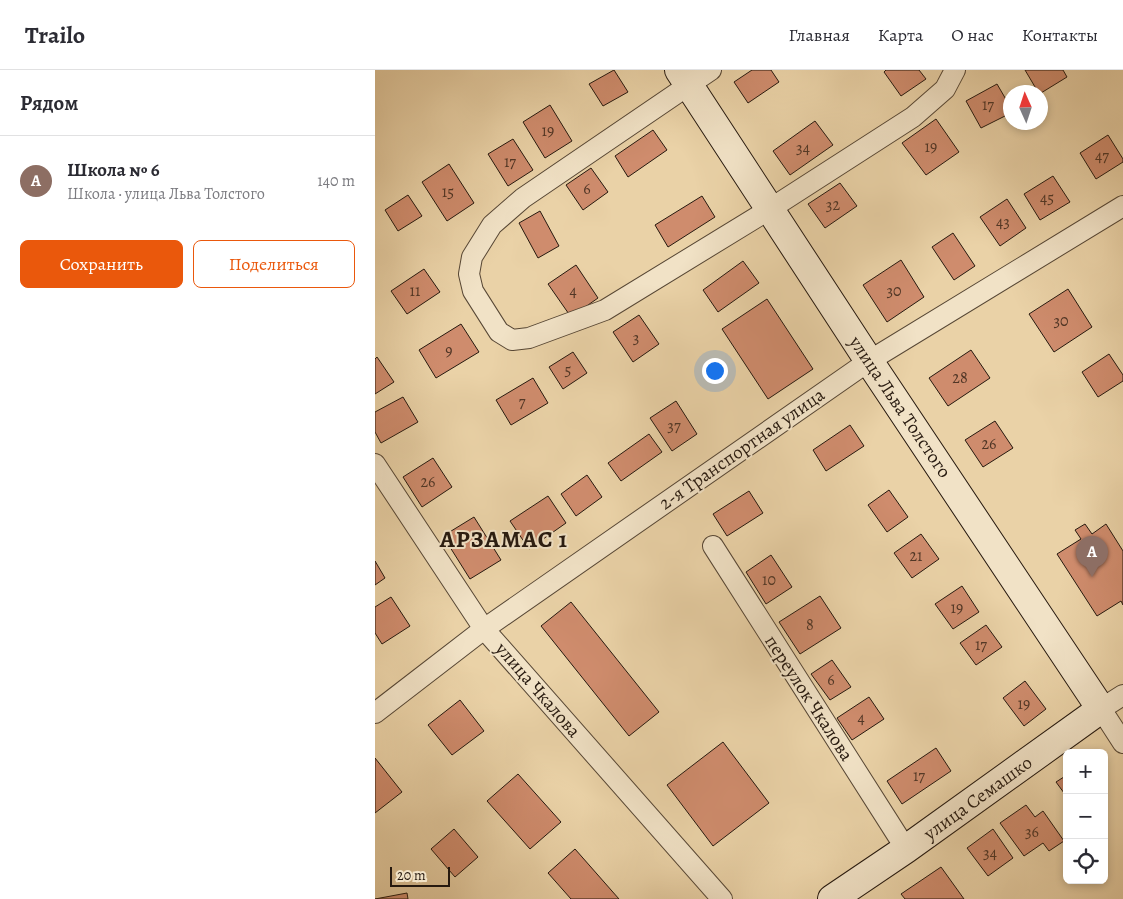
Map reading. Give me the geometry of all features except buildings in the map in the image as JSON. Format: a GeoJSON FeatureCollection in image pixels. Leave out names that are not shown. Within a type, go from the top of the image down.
{"type":"FeatureCollection","features":[{"type":"Feature","properties":{"kind":"street"},"geometry":{"type":"LineString","coordinates":[[711,70],[684,77],[523,198],[491,225],[471,257],[469,274],[473,291],[499,332],[512,340],[529,338],[605,310],[770,209],[913,117],[945,89],[955,70]]}},
{"type":"Feature","properties":{"kind":"street","name":"улица Льва Толстого"},"geometry":{"type":"LineString","coordinates":[[684,77],[869,361],[1112,702],[1123,743]]}},
{"type":"Feature","properties":{"kind":"street","name":"2-я Транспортная улица"},"geometry":{"type":"LineString","coordinates":[[375,713],[484,629],[869,361],[1123,206]]}},
{"type":"Feature","properties":{"kind":"street","name":"улица Чкалова"},"geometry":{"type":"LineString","coordinates":[[375,464],[484,629],[722,899]]}},
{"type":"Feature","properties":{"kind":"street","name":"переулок Чкалова"},"geometry":{"type":"LineString","coordinates":[[713,546],[906,849]]}},
{"type":"Feature","properties":{"kind":"street","name":"улица Семашко"},"geometry":{"type":"LineString","coordinates":[[832,899],[906,849],[1112,702]]}},
{"type":"Feature","properties":{"kind":"place","name":"Школа № 6"},"geometry":{"type":"Point","coordinates":[1092,577]}},
{"type":"Feature","properties":{"kind":"district","name":"АРЗАМАС 1"},"geometry":{"type":"Point","coordinates":[504,539]}}]}
